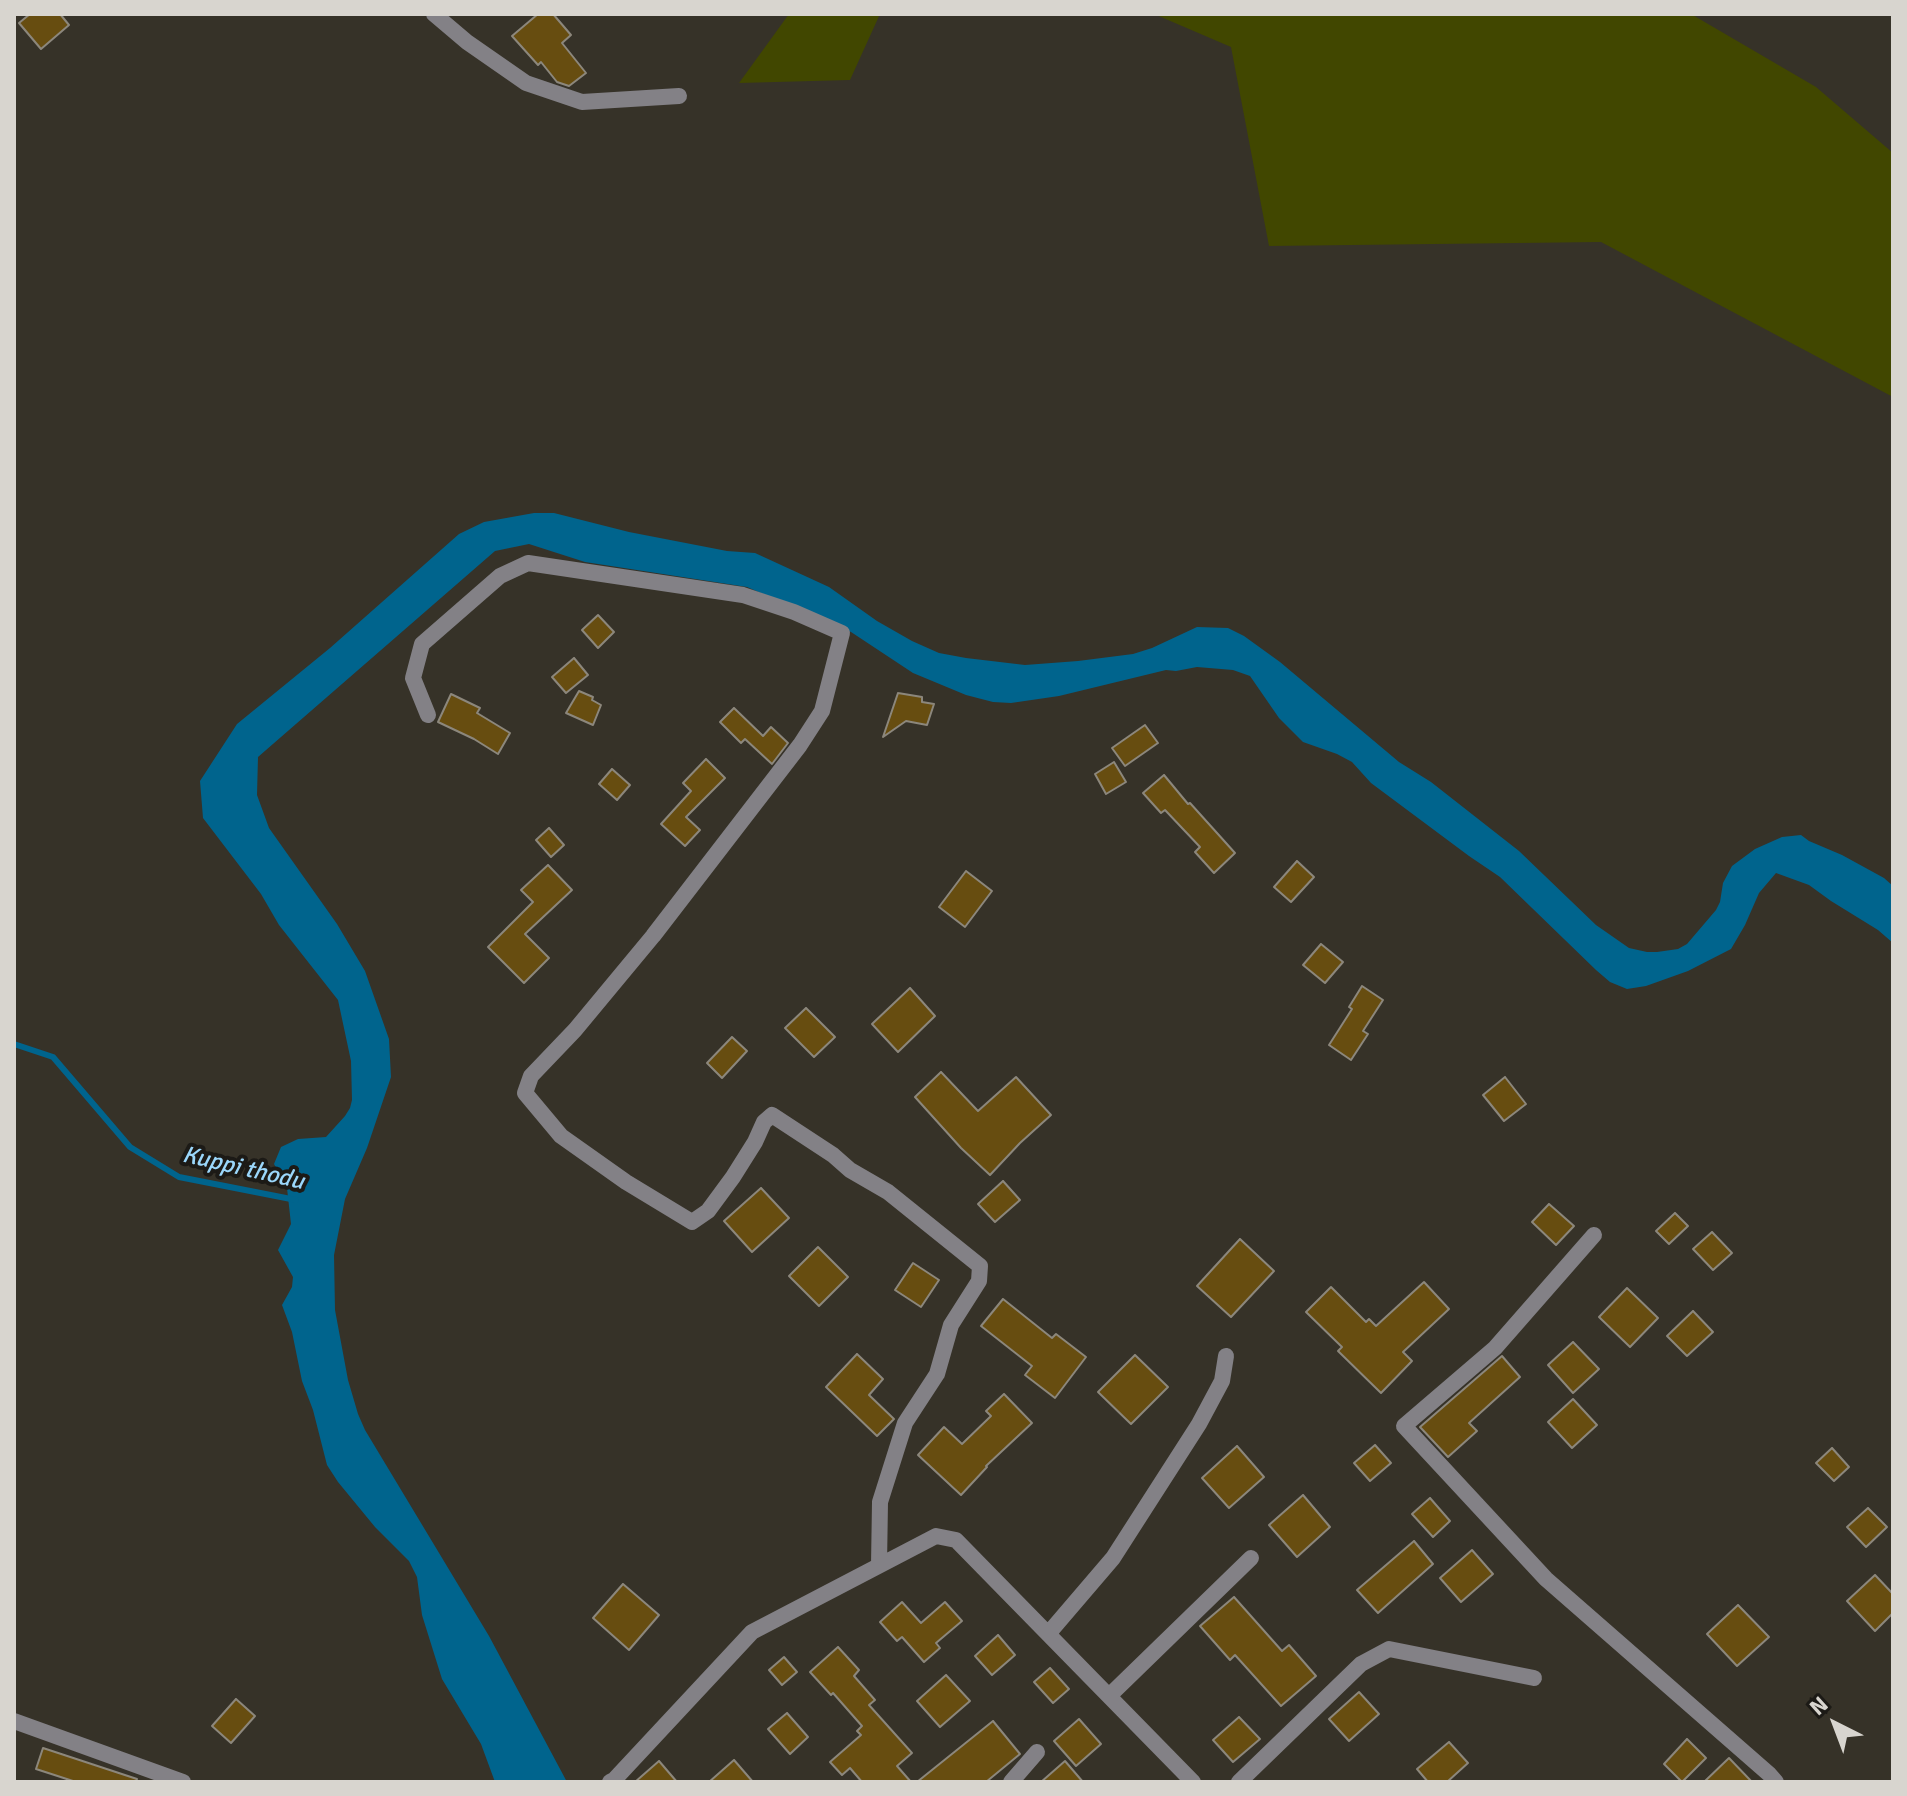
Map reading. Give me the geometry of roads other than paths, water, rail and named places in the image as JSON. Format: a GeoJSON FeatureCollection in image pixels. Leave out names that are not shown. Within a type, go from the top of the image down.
{"type":"FeatureCollection","features":[{"type":"Feature","properties":{"kind":"street"},"geometry":{"type":"LineString","coordinates":[[434,14],[467,42],[526,83],[582,102],[679,96]]}},
{"type":"Feature","properties":{"kind":"street"},"geometry":{"type":"LineString","coordinates":[[428,715],[413,678],[422,644],[500,576],[528,563],[743,595],[794,612],[842,633],[822,711],[800,745],[653,936],[575,1030],[531,1076],[525,1093],[561,1136],[626,1182],[692,1222],[708,1211],[733,1177],[764,1122],[772,1115],[833,1155],[850,1170],[888,1192],[980,1266],[979,1281],[951,1325],[937,1374],[905,1423],[880,1502],[879,1565]]}},
{"type":"Feature","properties":{"kind":"street"},"geometry":{"type":"LineString","coordinates":[[1594,1235],[1495,1348],[1404,1426],[1546,1579],[1776,1782]]}},
{"type":"Feature","properties":{"kind":"street"},"geometry":{"type":"LineString","coordinates":[[1048,1634],[1113,1558],[1199,1424],[1222,1381],[1226,1356]]}},
{"type":"Feature","properties":{"kind":"street"},"geometry":{"type":"LineString","coordinates":[[613,1781],[752,1632],[936,1536],[956,1540],[1193,1782]]}},
{"type":"Feature","properties":{"kind":"street"},"geometry":{"type":"LineString","coordinates":[[1109,1696],[1251,1558]]}},
{"type":"Feature","properties":{"kind":"street"},"geometry":{"type":"LineString","coordinates":[[1239,1782],[1361,1664],[1389,1649],[1534,1678]]}},
{"type":"Feature","properties":{"kind":"street"},"geometry":{"type":"LineString","coordinates":[[14,1721],[183,1782]]}},
{"type":"Feature","properties":{"kind":"street"},"geometry":{"type":"LineString","coordinates":[[1011,1782],[1037,1752]]}},
{"type":"Feature","properties":{"kind":"water"},"geometry":{"type":"Polygon","coordinates":[[[534,513],[554,513],[629,532],[727,551],[755,553],[829,587],[912,641],[939,653],[966,658],[1025,665],[1078,661],[1133,654],[1197,627],[1228,628],[1280,662],[1399,762],[1431,782],[1519,851],[1596,925],[1629,948],[1657,952],[1678,949],[1687,944],[1716,910],[1723,883],[1732,866],[1755,849],[1782,837],[1801,835],[1884,878],[1893,886],[1893,943],[1809,885],[1776,873],[1759,893],[1731,949],[1688,971],[1646,986],[1627,989],[1610,982],[1596,970],[1500,877],[1371,783],[1352,762],[1303,742],[1279,718],[1250,676],[1233,670],[1197,667],[1166,670],[1059,696],[1011,703],[993,702],[966,695],[913,673],[851,632],[747,587],[585,562],[529,544],[495,551],[258,757],[257,795],[269,828],[337,924],[365,971],[389,1039],[391,1077],[367,1148],[345,1199],[334,1255],[335,1310],[348,1380],[358,1414],[489,1636],[567,1782],[495,1782],[481,1744],[442,1679],[422,1615],[417,1577],[409,1561],[375,1527],[327,1465],[302,1381],[292,1332],[282,1305],[292,1287],[293,1277],[278,1250],[291,1224],[287,1188],[274,1164],[281,1147],[298,1139],[326,1137],[345,1116],[352,1100],[351,1061],[338,1000],[279,925],[261,894],[203,818],[200,781],[237,724],[330,648],[459,534],[484,522],[534,513]]]}},
{"type":"Feature","properties":{"kind":"waterway","name":"Kuppi thodu"},"geometry":{"type":"LineString","coordinates":[[14,1044],[53,1057],[130,1147],[179,1177],[296,1200]]}}]}
